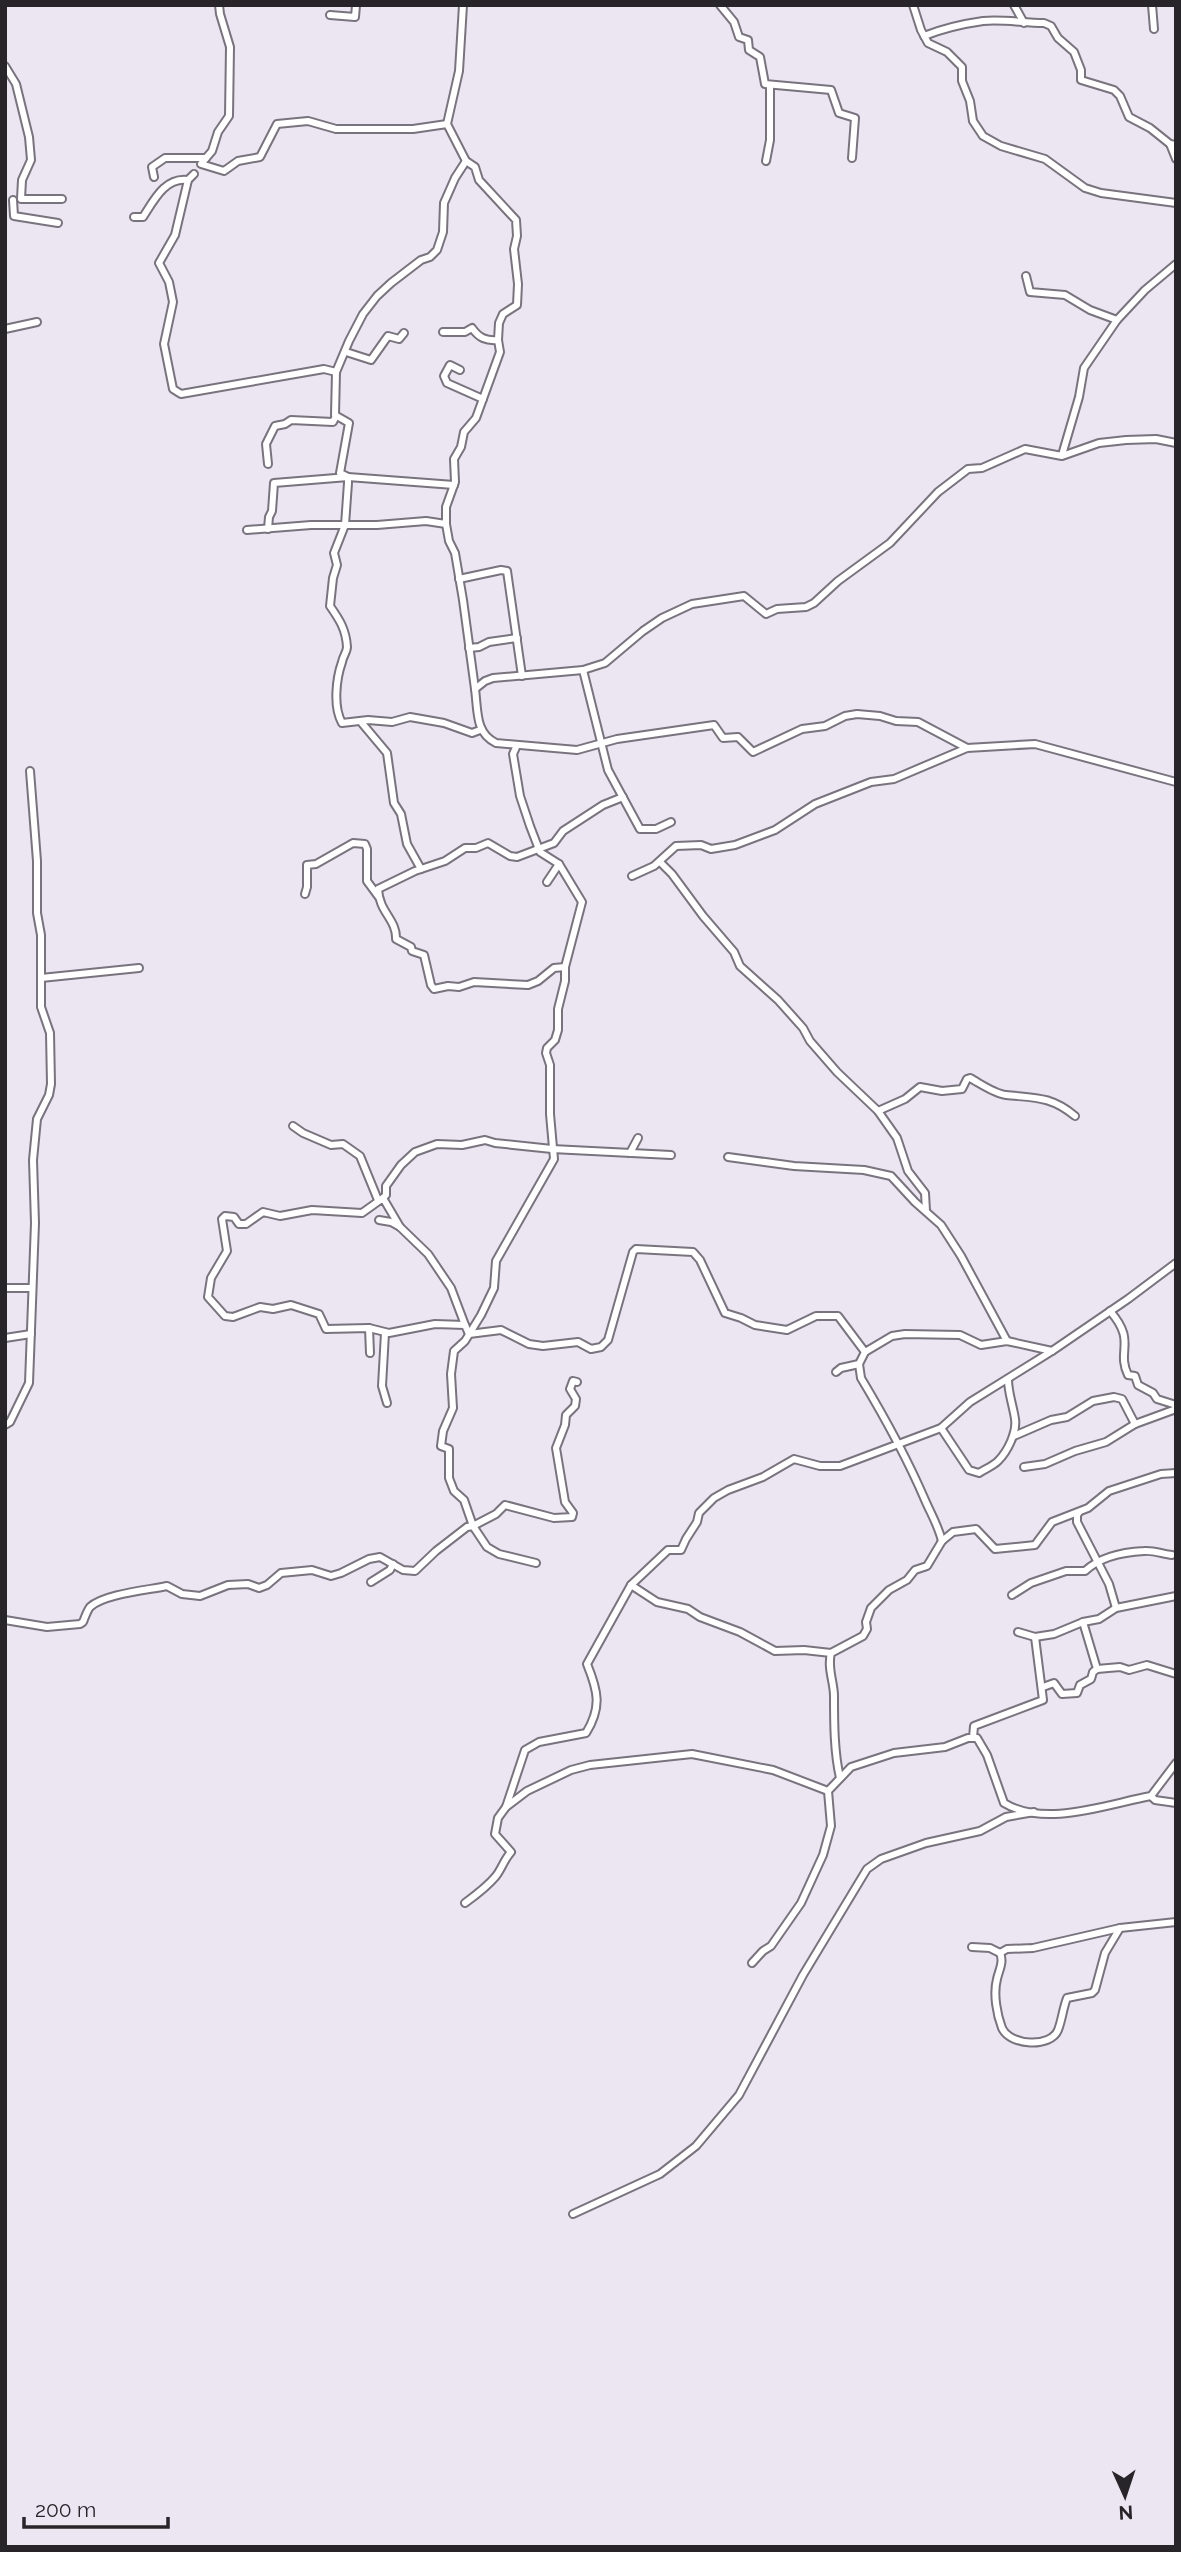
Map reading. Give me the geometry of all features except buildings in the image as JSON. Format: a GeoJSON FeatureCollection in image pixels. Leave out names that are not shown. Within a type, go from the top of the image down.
{"type":"FeatureCollection","features":[{"type":"Feature","properties":{"kind":"street"},"geometry":{"type":"LineString","coordinates":[[219,5],[230,47],[229,116],[218,132],[212,151],[201,164],[224,170],[238,161],[260,157],[277,124],[308,121],[336,129],[413,129],[447,124]]}},
{"type":"Feature","properties":{"kind":"street"},"geometry":{"type":"LineString","coordinates":[[330,15],[355,17],[356,5]]}},
{"type":"Feature","properties":{"kind":"street"},"geometry":{"type":"LineString","coordinates":[[463,5],[459,71],[447,124],[466,161],[475,167],[479,180],[516,220],[517,236],[514,249],[518,284],[517,305],[503,314],[499,323],[500,352],[476,418],[464,432],[461,447],[454,460],[454,485],[446,508],[446,524],[459,579],[480,730],[486,739],[496,744],[577,750],[617,739],[715,725],[723,738],[738,737],[748,750],[753,752],[802,729],[825,726],[845,716],[857,714],[918,722],[967,748]]}},
{"type":"Feature","properties":{"kind":"street"},"geometry":{"type":"LineString","coordinates":[[720,5],[734,22],[739,37],[748,40],[749,50],[760,57],[765,84],[831,90],[839,113],[855,118],[852,158]]}},
{"type":"Feature","properties":{"kind":"street"},"geometry":{"type":"LineString","coordinates":[[913,5],[928,43],[947,52],[962,67],[962,81],[970,101],[973,121],[983,136],[1001,146],[1045,159],[1084,188],[1176,204]]}},
{"type":"Feature","properties":{"kind":"street"},"geometry":{"type":"LineString","coordinates":[[1014,5],[1024,23]]}},
{"type":"Feature","properties":{"kind":"street"},"geometry":{"type":"LineString","coordinates":[[1152,5],[1154,29]]}},
{"type":"Feature","properties":{"kind":"street"},"geometry":{"type":"LineString","coordinates":[[924,36],[949,26],[984,21],[1044,23],[1051,26],[1058,38],[1074,52],[1081,70],[1081,80],[1114,90],[1120,96],[1129,117],[1173,144],[1176,159]]}},
{"type":"Feature","properties":{"kind":"street"},"geometry":{"type":"LineString","coordinates":[[5,66],[16,84],[29,137],[30,164],[22,180],[21,199]]}},
{"type":"Feature","properties":{"kind":"street"},"geometry":{"type":"LineString","coordinates":[[766,161],[771,134],[768,95],[770,85]]}},
{"type":"Feature","properties":{"kind":"street"},"geometry":{"type":"LineString","coordinates":[[154,177],[152,167],[165,158],[206,158]]}},
{"type":"Feature","properties":{"kind":"street"},"geometry":{"type":"LineString","coordinates":[[268,464],[266,444],[275,426],[291,420],[333,422],[336,416],[337,372],[349,341],[363,314],[377,296],[391,282],[437,250],[443,232],[444,203],[466,161]]}},
{"type":"Feature","properties":{"kind":"street"},"geometry":{"type":"LineString","coordinates":[[194,174],[188,180],[175,235],[159,263],[169,282],[173,302],[164,344],[173,389],[181,394],[324,369],[337,372]]}},
{"type":"Feature","properties":{"kind":"street"},"geometry":{"type":"LineString","coordinates":[[134,217],[143,217],[157,194],[173,181],[188,180]]}},
{"type":"Feature","properties":{"kind":"street"},"geometry":{"type":"LineString","coordinates":[[58,223],[14,216],[9,200],[62,199]]}},
{"type":"Feature","properties":{"kind":"street"},"geometry":{"type":"LineString","coordinates":[[1062,456],[1079,397],[1084,368],[1117,320],[1176,264]]}},
{"type":"Feature","properties":{"kind":"street"},"geometry":{"type":"LineString","coordinates":[[1026,276],[1030,292],[1065,295],[1090,310],[1117,320]]}},
{"type":"Feature","properties":{"kind":"street"},"geometry":{"type":"LineString","coordinates":[[5,329],[37,322]]}},
{"type":"Feature","properties":{"kind":"street"},"geometry":{"type":"LineString","coordinates":[[443,331],[465,332],[472,328],[477,335],[485,339],[498,340]]}},
{"type":"Feature","properties":{"kind":"street"},"geometry":{"type":"LineString","coordinates":[[346,352],[371,360],[388,336],[399,339],[404,333]]}},
{"type":"Feature","properties":{"kind":"street"},"geometry":{"type":"LineString","coordinates":[[460,370],[450,365],[444,376],[447,383],[484,399]]}},
{"type":"Feature","properties":{"kind":"street"},"geometry":{"type":"LineString","coordinates":[[336,416],[348,421],[340,473],[348,477]]}},
{"type":"Feature","properties":{"kind":"street"},"geometry":{"type":"LineString","coordinates":[[475,690],[478,685],[493,678],[583,670],[605,663],[662,618],[692,604],[744,596],[766,614],[777,609],[806,607],[890,543],[938,492],[968,469],[982,468],[1025,449],[1062,456],[1099,443],[1156,439],[1176,443]]}},
{"type":"Feature","properties":{"kind":"street"},"geometry":{"type":"LineString","coordinates":[[268,529],[274,483],[348,477],[454,485]]}},
{"type":"Feature","properties":{"kind":"street"},"geometry":{"type":"LineString","coordinates":[[348,477],[345,525],[334,553],[337,565],[330,606],[337,612],[344,630],[347,650],[337,680],[338,707],[342,723],[368,720],[392,722],[410,717],[444,723],[472,733],[480,730]]}},
{"type":"Feature","properties":{"kind":"street"},"geometry":{"type":"LineString","coordinates":[[247,530],[299,525],[377,525],[426,521],[446,524]]}},
{"type":"Feature","properties":{"kind":"street"},"geometry":{"type":"LineString","coordinates":[[459,579],[507,571],[522,676]]}},
{"type":"Feature","properties":{"kind":"street"},"geometry":{"type":"LineString","coordinates":[[469,648],[517,638]]}},
{"type":"Feature","properties":{"kind":"street"},"geometry":{"type":"LineString","coordinates":[[583,670],[608,770],[640,829],[656,829],[671,822]]}},
{"type":"Feature","properties":{"kind":"street"},"geometry":{"type":"LineString","coordinates":[[361,722],[387,753],[394,803],[401,814],[407,844],[421,869]]}},
{"type":"Feature","properties":{"kind":"street"},"geometry":{"type":"LineString","coordinates":[[632,876],[660,862],[676,846],[701,845],[711,849],[745,841],[775,830],[815,804],[871,782],[894,779],[967,748],[1035,744],[1176,782]]}},
{"type":"Feature","properties":{"kind":"street"},"geometry":{"type":"LineString","coordinates":[[517,745],[513,754],[520,796],[538,849],[559,864],[583,902],[565,967],[565,981],[558,1009],[558,1030],[546,1053],[550,1065],[554,1159],[514,1226],[509,1242],[501,1250],[496,1261],[492,1294],[469,1334],[454,1351],[451,1374],[453,1408],[449,1412],[441,1446],[449,1449],[449,1478],[454,1491],[464,1500],[473,1526],[484,1539],[487,1548],[499,1554],[536,1563]]}},
{"type":"Feature","properties":{"kind":"street"},"geometry":{"type":"LineString","coordinates":[[5,1425],[10,1422],[29,1383],[35,1223],[33,1160],[37,1119],[49,1095],[51,1084],[50,1032],[41,1007],[41,935],[37,913],[37,861],[30,771]]}},
{"type":"Feature","properties":{"kind":"street"},"geometry":{"type":"LineString","coordinates":[[565,967],[554,968],[538,981],[528,985],[474,982],[459,988],[448,986],[434,989],[424,955],[412,951],[411,947],[396,939],[391,919],[381,907],[378,889],[445,861],[465,848],[476,848],[488,843],[510,856],[517,857],[554,843],[563,831],[603,805],[623,797]]}},
{"type":"Feature","properties":{"kind":"street"},"geometry":{"type":"LineString","coordinates":[[305,894],[307,865],[316,864],[353,843],[361,842],[367,849],[367,881],[378,896]]}},
{"type":"Feature","properties":{"kind":"street"},"geometry":{"type":"LineString","coordinates":[[660,862],[734,952],[740,966],[778,1000],[836,1072],[878,1111],[897,1138],[908,1171],[925,1193],[926,1211]]}},
{"type":"Feature","properties":{"kind":"street"},"geometry":{"type":"LineString","coordinates":[[547,882],[559,864]]}},
{"type":"Feature","properties":{"kind":"street"},"geometry":{"type":"LineString","coordinates":[[41,978],[139,968]]}},
{"type":"Feature","properties":{"kind":"street"},"geometry":{"type":"LineString","coordinates":[[878,1111],[905,1099],[919,1087],[942,1091],[962,1089],[970,1078],[1004,1096],[1019,1094],[1044,1099],[1064,1107],[1075,1116]]}},
{"type":"Feature","properties":{"kind":"street"},"geometry":{"type":"LineString","coordinates":[[293,1126],[331,1144],[343,1144],[360,1156],[381,1199],[400,1227],[428,1254],[451,1288],[469,1334]]}},
{"type":"Feature","properties":{"kind":"street"},"geometry":{"type":"LineString","coordinates":[[630,1153],[638,1138]]}},
{"type":"Feature","properties":{"kind":"street"},"geometry":{"type":"LineString","coordinates":[[465,1325],[435,1324],[385,1333],[369,1328],[326,1329],[318,1314],[290,1305],[273,1309],[260,1307],[234,1317],[225,1316],[208,1297],[211,1278],[227,1251],[222,1219],[225,1216],[234,1217],[239,1224],[246,1224],[263,1212],[280,1216],[312,1210],[362,1213],[386,1195],[386,1186],[415,1153],[437,1144],[462,1146],[485,1140],[552,1149],[671,1155]]}},
{"type":"Feature","properties":{"kind":"street"},"geometry":{"type":"LineString","coordinates":[[728,1157],[794,1166],[864,1170],[891,1176],[941,1225],[1007,1341]]}},
{"type":"Feature","properties":{"kind":"street"},"geometry":{"type":"LineString","coordinates":[[379,1220],[400,1227]]}},
{"type":"Feature","properties":{"kind":"street"},"geometry":{"type":"LineString","coordinates":[[469,1334],[501,1330],[529,1344],[542,1346],[578,1342],[591,1349],[601,1347],[607,1340],[633,1252],[636,1249],[660,1249],[693,1252],[700,1260],[725,1313],[755,1325],[787,1330],[816,1316],[838,1316],[865,1352]]}},
{"type":"Feature","properties":{"kind":"street"},"geometry":{"type":"LineString","coordinates":[[506,1807],[525,1750],[539,1742],[586,1733],[596,1713],[597,1695],[587,1661],[631,1585],[668,1550],[681,1550],[697,1522],[699,1513],[714,1498],[794,1459],[820,1466],[840,1465],[941,1428],[970,1402],[1052,1351],[1176,1262]]}},
{"type":"Feature","properties":{"kind":"street"},"geometry":{"type":"LineString","coordinates":[[5,1288],[32,1288]]}},
{"type":"Feature","properties":{"kind":"street"},"geometry":{"type":"LineString","coordinates":[[1110,1311],[1123,1327],[1127,1342],[1124,1367],[1128,1376],[1135,1376],[1138,1385],[1153,1393],[1157,1399],[1176,1407]]}},
{"type":"Feature","properties":{"kind":"street"},"geometry":{"type":"LineString","coordinates":[[369,1328],[370,1353]]}},
{"type":"Feature","properties":{"kind":"street"},"geometry":{"type":"LineString","coordinates":[[385,1333],[382,1386],[387,1403]]}},
{"type":"Feature","properties":{"kind":"street"},"geometry":{"type":"LineString","coordinates":[[5,1338],[31,1334]]}},
{"type":"Feature","properties":{"kind":"street"},"geometry":{"type":"LineString","coordinates":[[942,1541],[934,1515],[862,1378],[859,1364],[865,1352],[892,1336],[905,1334],[960,1335],[981,1345],[1007,1341],[1052,1351]]}},
{"type":"Feature","properties":{"kind":"street"},"geometry":{"type":"LineString","coordinates":[[836,1372],[841,1368],[859,1364]]}},
{"type":"Feature","properties":{"kind":"street"},"geometry":{"type":"LineString","coordinates":[[941,1428],[970,1470],[979,1473],[998,1461],[1014,1436],[1015,1420],[1007,1379]]}},
{"type":"Feature","properties":{"kind":"street"},"geometry":{"type":"LineString","coordinates":[[5,1620],[47,1627],[80,1624],[89,1608],[99,1601],[167,1586],[182,1594],[200,1596],[228,1585],[248,1584],[259,1588],[281,1573],[312,1570],[331,1576],[369,1559],[380,1557],[403,1570],[415,1571],[467,1527],[496,1514],[505,1505],[554,1518],[572,1517],[573,1513],[565,1502],[555,1448],[565,1425],[566,1415],[575,1406],[576,1399],[570,1389],[573,1381],[577,1381]]}},
{"type":"Feature","properties":{"kind":"street"},"geometry":{"type":"LineString","coordinates":[[1014,1436],[1051,1420],[1067,1417],[1093,1401],[1114,1397],[1122,1399],[1135,1424]]}},
{"type":"Feature","properties":{"kind":"street"},"geometry":{"type":"LineString","coordinates":[[1024,1466],[1045,1464],[1105,1442],[1135,1424],[1176,1407]]}},
{"type":"Feature","properties":{"kind":"street"},"geometry":{"type":"LineString","coordinates":[[631,1585],[657,1602],[688,1609],[775,1651],[831,1653],[863,1636],[867,1629],[870,1608],[889,1590],[907,1580],[915,1570],[927,1566],[942,1541],[953,1532],[976,1529],[995,1549],[1035,1545],[1052,1522],[1094,1504],[1100,1496],[1109,1491],[1176,1473]]}},
{"type":"Feature","properties":{"kind":"street"},"geometry":{"type":"LineString","coordinates":[[1081,1511],[1077,1515],[1077,1522],[1109,1584],[1116,1608]]}},
{"type":"Feature","properties":{"kind":"street"},"geometry":{"type":"LineString","coordinates":[[1012,1595],[1031,1583],[1066,1571],[1085,1571],[1097,1562],[1120,1554],[1144,1551],[1172,1555]]}},
{"type":"Feature","properties":{"kind":"street"},"geometry":{"type":"LineString","coordinates":[[371,1582],[390,1570],[393,1563]]}},
{"type":"Feature","properties":{"kind":"street"},"geometry":{"type":"LineString","coordinates":[[1018,1632],[1035,1637],[1054,1634],[1083,1622],[1099,1619],[1116,1608],[1176,1596]]}},
{"type":"Feature","properties":{"kind":"street"},"geometry":{"type":"LineString","coordinates":[[1083,1622],[1097,1669]]}},
{"type":"Feature","properties":{"kind":"street"},"geometry":{"type":"LineString","coordinates":[[973,1738],[974,1726],[984,1720],[1043,1700],[1035,1637]]}},
{"type":"Feature","properties":{"kind":"street"},"geometry":{"type":"LineString","coordinates":[[831,1653],[828,1664],[835,1693],[833,1712],[840,1778]]}},
{"type":"Feature","properties":{"kind":"street"},"geometry":{"type":"LineString","coordinates":[[1042,1687],[1054,1683],[1062,1694],[1077,1693],[1080,1685],[1090,1681],[1097,1669],[1120,1667],[1129,1670],[1147,1665],[1176,1675]]}},
{"type":"Feature","properties":{"kind":"street"},"geometry":{"type":"LineString","coordinates":[[752,1964],[762,1951],[771,1946],[801,1903],[817,1872],[831,1826],[828,1791],[851,1768],[894,1753],[945,1747],[977,1738],[987,1755],[1004,1803],[1013,1809],[1066,1814],[1151,1796],[1165,1803],[1176,1803]]}},
{"type":"Feature","properties":{"kind":"street"},"geometry":{"type":"LineString","coordinates":[[465,1903],[482,1891],[498,1874],[503,1860],[511,1852],[495,1834],[498,1818],[506,1807],[527,1791],[570,1770],[590,1765],[692,1754],[773,1770],[828,1791]]}},
{"type":"Feature","properties":{"kind":"street"},"geometry":{"type":"LineString","coordinates":[[1151,1796],[1176,1763]]}},
{"type":"Feature","properties":{"kind":"street"},"geometry":{"type":"LineString","coordinates":[[573,2214],[660,2174],[696,2146],[739,2095],[803,1975],[867,1869],[881,1859],[926,1843],[980,1831],[1006,1817],[1034,1812]]}},
{"type":"Feature","properties":{"kind":"street"},"geometry":{"type":"LineString","coordinates":[[1000,1953],[1007,1949],[1033,1948],[1120,1928],[1176,1922]]}},
{"type":"Feature","properties":{"kind":"street"},"geometry":{"type":"LineString","coordinates":[[972,1947],[990,1948],[1000,1953],[1002,1959],[995,1993],[1005,2034],[1019,2042],[1038,2042],[1052,2038],[1058,2031],[1067,1998],[1092,1993],[1105,1953],[1120,1928]]}}]}
